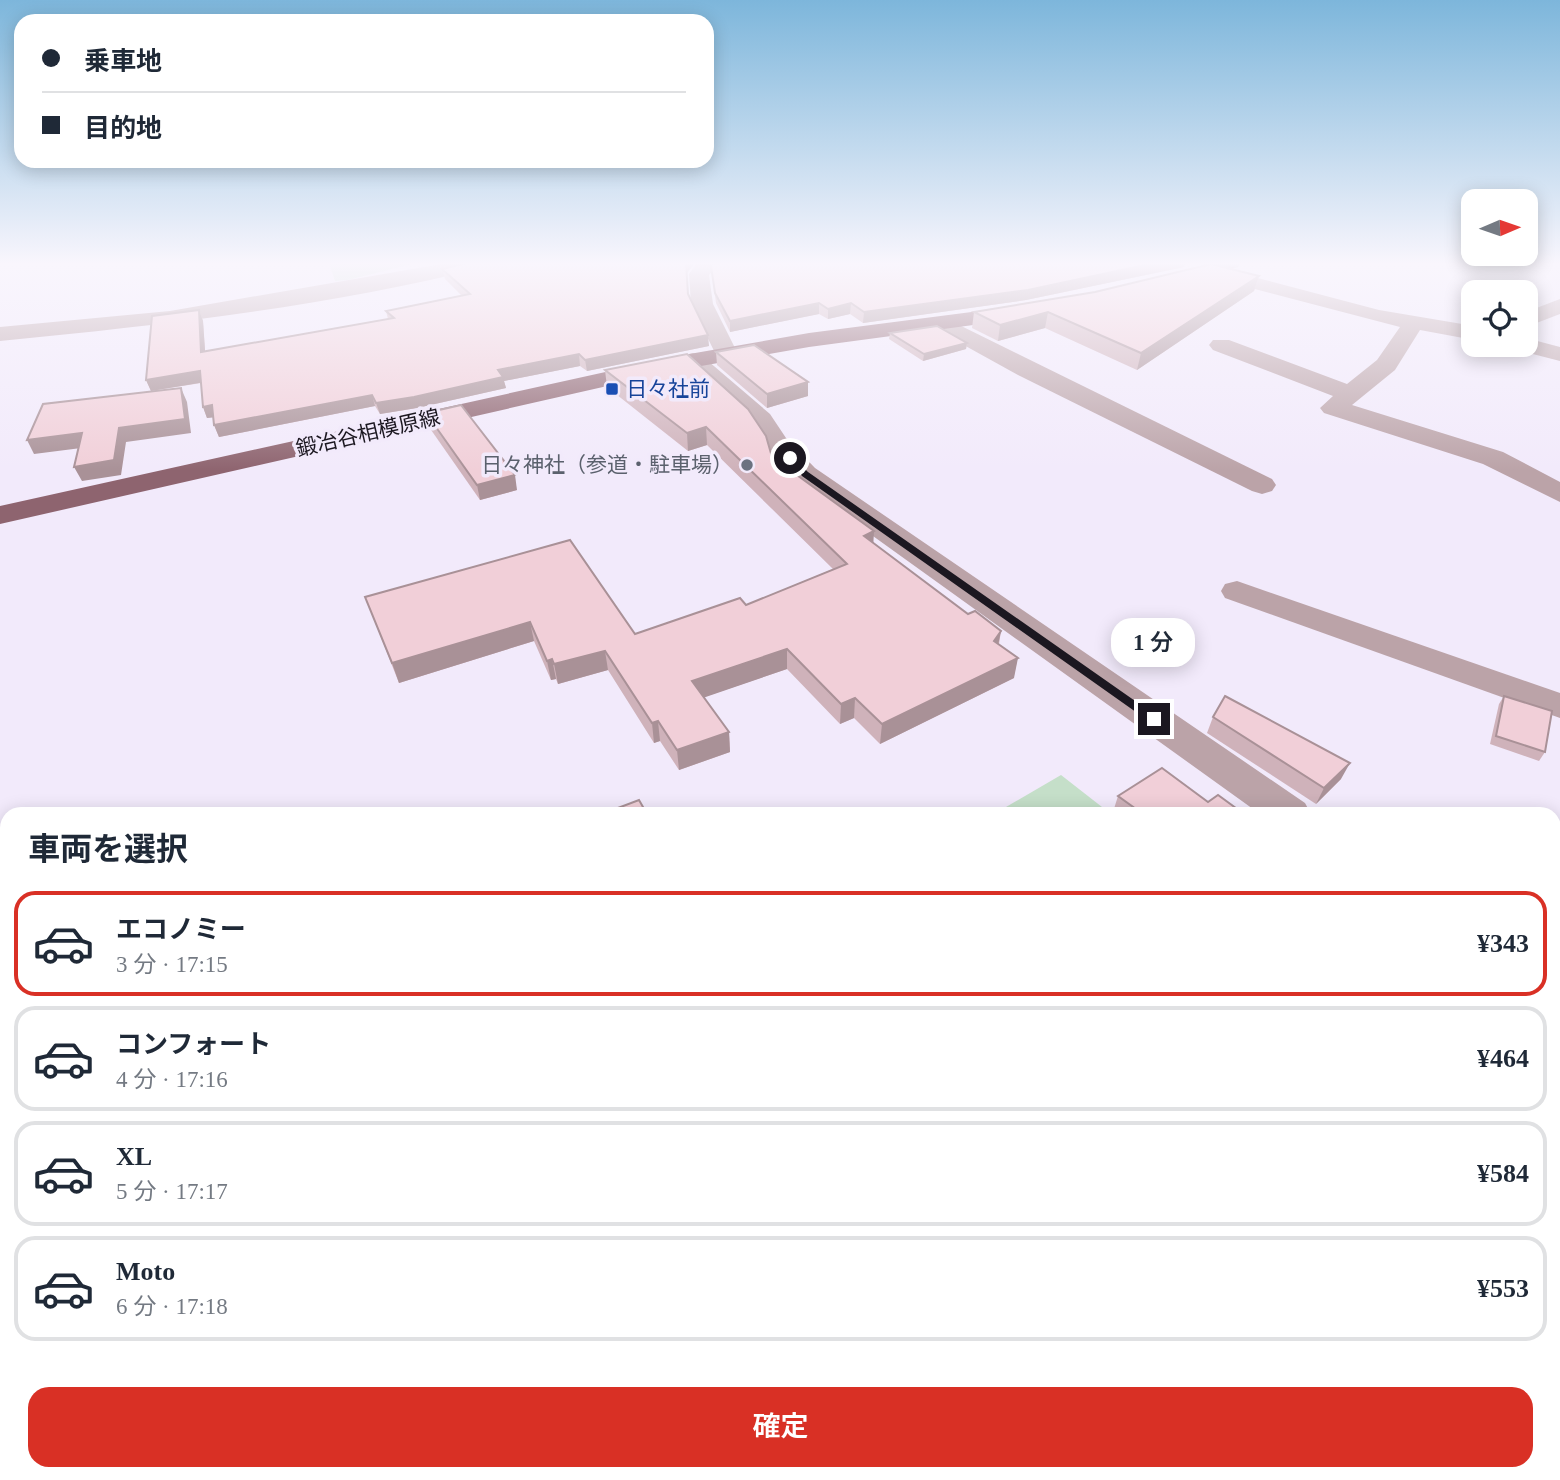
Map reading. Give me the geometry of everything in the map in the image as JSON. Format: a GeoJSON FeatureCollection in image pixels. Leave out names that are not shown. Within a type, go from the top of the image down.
{"type":"FeatureCollection","features":[{"type":"Feature","properties":{"kind":"main road","name":"鍛冶谷相模原線"},"geometry":{"type":"LineString","coordinates":[[0,516],[693,360],[878,332]]}},
{"type":"Feature","properties":{"kind":"street"},"geometry":{"type":"LineString","coordinates":[[715,332],[726,354]]}},
{"type":"Feature","properties":{"kind":"street"},"geometry":{"type":"LineString","coordinates":[[958,332],[1027,370],[1262,485]]}},
{"type":"Feature","properties":{"kind":"street"},"geometry":{"type":"LineString","coordinates":[[1407,332],[1386,365],[1333,408],[1493,458],[1560,494]]}},
{"type":"Feature","properties":{"kind":"street"},"geometry":{"type":"LineString","coordinates":[[1221,345],[1254,353],[1349,393]]}},
{"type":"Feature","properties":{"kind":"street"},"geometry":{"type":"LineString","coordinates":[[1538,349],[1560,355]]}},
{"type":"Feature","properties":{"kind":"street"},"geometry":{"type":"LineString","coordinates":[[693,360],[761,420],[775,443],[784,476],[896,548],[1187,756],[1246,807]]}},
{"type":"Feature","properties":{"kind":"street"},"geometry":{"type":"LineString","coordinates":[[1237,591],[1560,706]]}},
{"type":"Feature","properties":{"kind":"street"},"geometry":{"type":"LineString","coordinates":[[1187,756],[1278,807]]}},
{"type":"Feature","properties":{"kind":"green space"},"geometry":{"type":"Polygon","coordinates":[[[1061,775],[1102,807],[1006,807],[1061,775]]]}},
{"type":"Feature","properties":{"kind":"building"},"geometry":{"type":"Polygon","coordinates":[[[150,332],[200,332],[201,352],[314,332],[707,332],[708,335],[585,360],[579,354],[498,370],[503,377],[414,397],[376,403],[372,395],[214,425],[212,405],[203,407],[200,371],[146,380],[150,332]]]}},
{"type":"Feature","properties":{"kind":"building"},"geometry":{"type":"Polygon","coordinates":[[[948,332],[967,343],[924,354],[890,333],[948,332]]]}},
{"type":"Feature","properties":{"kind":"building"},"geometry":{"type":"Polygon","coordinates":[[[1094,332],[1173,332],[1141,353],[1094,332]]]}},
{"type":"Feature","properties":{"kind":"building"},"geometry":{"type":"Polygon","coordinates":[[[754,345],[808,382],[767,394],[716,352],[754,345]]]}},
{"type":"Feature","properties":{"kind":"building"},"geometry":{"type":"Polygon","coordinates":[[[687,354],[748,409],[766,436],[772,457],[874,531],[864,536],[968,614],[975,611],[1001,631],[994,641],[1018,658],[882,724],[855,698],[841,704],[787,649],[692,681],[729,732],[677,750],[658,721],[652,723],[605,651],[554,664],[552,659],[547,661],[530,622],[392,663],[365,597],[570,540],[635,634],[740,598],[746,605],[847,564],[706,427],[687,433],[605,370],[687,354]]]}},
{"type":"Feature","properties":{"kind":"building"},"geometry":{"type":"Polygon","coordinates":[[[181,388],[185,419],[119,428],[114,460],[74,467],[82,433],[27,440],[43,404],[181,388]]]}},
{"type":"Feature","properties":{"kind":"building"},"geometry":{"type":"Polygon","coordinates":[[[461,405],[515,475],[477,485],[426,413],[461,405]]]}},
{"type":"Feature","properties":{"kind":"building"},"geometry":{"type":"Polygon","coordinates":[[[1225,696],[1350,763],[1324,788],[1213,717],[1225,696]]]}},
{"type":"Feature","properties":{"kind":"building"},"geometry":{"type":"Polygon","coordinates":[[[1504,696],[1552,711],[1545,752],[1496,736],[1504,696]]]}},
{"type":"Feature","properties":{"kind":"building"},"geometry":{"type":"Polygon","coordinates":[[[1162,768],[1208,802],[1218,795],[1234,807],[1133,807],[1118,796],[1162,768]]]}},
{"type":"Feature","properties":{"kind":"building"},"geometry":{"type":"Polygon","coordinates":[[[639,800],[643,807],[620,807],[639,800]]]}},
{"type":"Feature","properties":{"kind":"place","name":"日々社前"},"geometry":{"type":"Point","coordinates":[612,389]}},
{"type":"Feature","properties":{"kind":"place","name":"日々神社（参道・駐車場）"},"geometry":{"type":"Point","coordinates":[747,465]}},
{"type":"Feature","properties":{"kind":"route"},"geometry":{"type":"LineString","coordinates":[[790,458],[805,474],[1154,719]]}}]}
